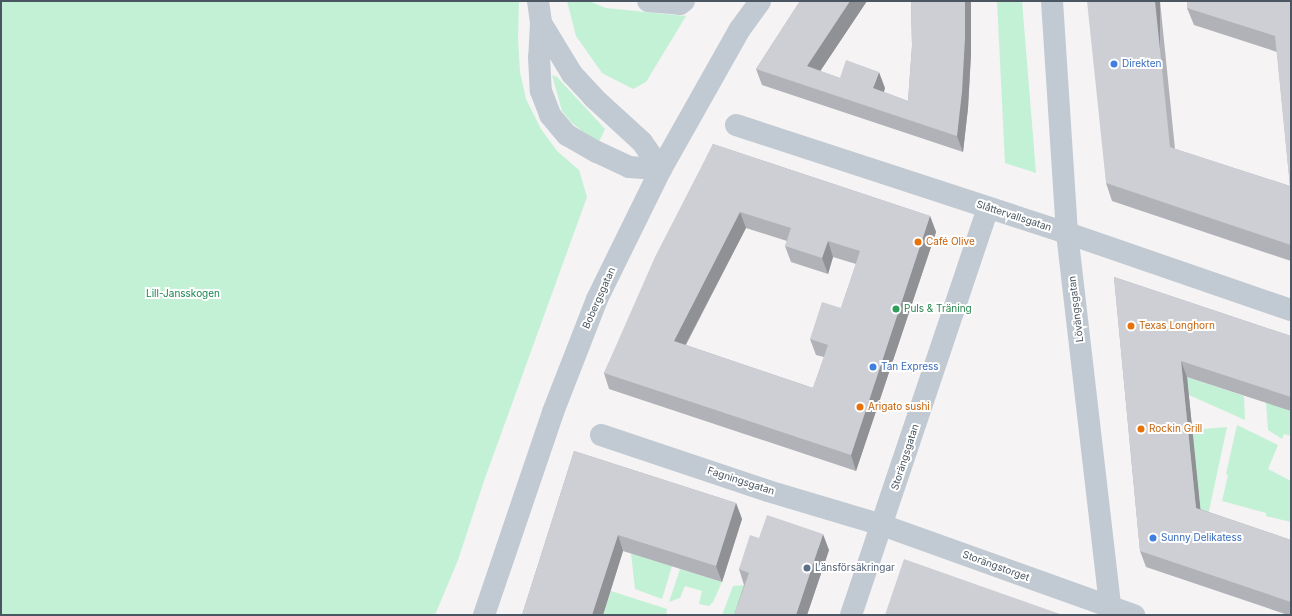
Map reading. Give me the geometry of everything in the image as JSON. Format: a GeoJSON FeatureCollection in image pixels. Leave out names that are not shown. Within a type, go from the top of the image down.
{"type":"FeatureCollection","features":[{"type":"Feature","properties":{"kind":"street"},"geometry":{"type":"LineString","coordinates":[[538,1],[541,23],[539,57],[541,91],[550,115],[567,135],[597,152],[630,167],[661,169]]}},
{"type":"Feature","properties":{"kind":"street"},"geometry":{"type":"LineString","coordinates":[[648,1],[680,4],[684,1]]}},
{"type":"Feature","properties":{"kind":"street","name":"Bobergsgatan"},"geometry":{"type":"LineString","coordinates":[[484,615],[553,412],[597,299],[661,169],[740,29],[760,1]]}},
{"type":"Feature","properties":{"kind":"street","name":"Lövängsgatan"},"geometry":{"type":"LineString","coordinates":[[1052,1],[1067,233],[1111,611]]}},
{"type":"Feature","properties":{"kind":"street"},"geometry":{"type":"LineString","coordinates":[[541,23],[561,59],[572,74],[594,98],[642,142],[661,169]]}},
{"type":"Feature","properties":{"kind":"street","name":"Slåttervallsgatan"},"geometry":{"type":"LineString","coordinates":[[736,125],[1067,233],[1291,310]]}},
{"type":"Feature","properties":{"kind":"street","name":"Storängsgatan"},"geometry":{"type":"LineString","coordinates":[[851,615],[988,208]]}},
{"type":"Feature","properties":{"kind":"street","name":"Fagningsgatan"},"geometry":{"type":"LineString","coordinates":[[601,435],[768,491],[882,525]]}},
{"type":"Feature","properties":{"kind":"street","name":"Storängstorget"},"geometry":{"type":"LineString","coordinates":[[882,525],[1111,611],[1134,615]]}},
{"type":"Feature","properties":{"kind":"green space","name":"Lill-Jansskogen"},"geometry":{"type":"Polygon","coordinates":[[[1,1],[519,1],[518,38],[520,72],[526,99],[541,129],[557,151],[579,170],[587,197],[485,478],[458,560],[435,615],[1,615],[1,1]]]}},
{"type":"Feature","properties":{"kind":"green space"},"geometry":{"type":"Polygon","coordinates":[[[567,1],[589,1],[606,8],[686,16],[646,82],[633,89],[602,73],[576,36],[567,1]]]}},
{"type":"Feature","properties":{"kind":"green space"},"geometry":{"type":"Polygon","coordinates":[[[997,1],[1022,1],[1036,173],[1005,163],[997,1]]]}},
{"type":"Feature","properties":{"kind":"green space"},"geometry":{"type":"Polygon","coordinates":[[[552,75],[557,77],[605,129],[598,144],[572,123],[562,111],[552,75]]]}},
{"type":"Feature","properties":{"kind":"green space"},"geometry":{"type":"Polygon","coordinates":[[[1187,377],[1244,396],[1245,420],[1189,395],[1187,377]]]}},
{"type":"Feature","properties":{"kind":"green space"},"geometry":{"type":"Polygon","coordinates":[[[1266,402],[1291,411],[1291,436],[1284,434],[1282,439],[1268,430],[1266,402]]]}},
{"type":"Feature","properties":{"kind":"green space"},"geometry":{"type":"Polygon","coordinates":[[[1237,425],[1278,445],[1268,469],[1291,481],[1291,522],[1266,516],[1266,513],[1222,501],[1228,475],[1226,474],[1237,425]]]}},
{"type":"Feature","properties":{"kind":"green space"},"geometry":{"type":"Polygon","coordinates":[[[1227,427],[1206,525],[1202,524],[1192,430],[1227,427]]]}},
{"type":"Feature","properties":{"kind":"green space"},"geometry":{"type":"Polygon","coordinates":[[[631,553],[672,566],[662,599],[635,589],[631,553]]]}},
{"type":"Feature","properties":{"kind":"green space"},"geometry":{"type":"Polygon","coordinates":[[[680,569],[722,582],[713,602],[709,606],[699,604],[702,591],[685,586],[680,598],[669,602],[680,569]]]}},
{"type":"Feature","properties":{"kind":"green space"},"geometry":{"type":"Polygon","coordinates":[[[745,585],[745,615],[722,615],[733,586],[745,585]]]}},
{"type":"Feature","properties":{"kind":"green space"},"geometry":{"type":"Polygon","coordinates":[[[611,591],[667,609],[666,615],[603,615],[611,591]]]}},
{"type":"Feature","properties":{"kind":"building"},"geometry":{"type":"Polygon","coordinates":[[[800,1],[850,1],[807,66],[840,78],[846,60],[879,72],[873,88],[908,101],[912,46],[911,1],[965,1],[965,38],[962,92],[957,136],[756,69],[800,1]]]}},
{"type":"Feature","properties":{"kind":"building"},"geometry":{"type":"Polygon","coordinates":[[[1087,1],[1155,1],[1170,147],[1290,186],[1275,36],[1187,8],[1187,1],[1291,1],[1291,245],[1106,183],[1087,1]]]}},
{"type":"Feature","properties":{"kind":"building"},"geometry":{"type":"Polygon","coordinates":[[[713,144],[930,216],[851,455],[604,373],[655,257],[713,144]],[[740,212],[674,341],[813,388],[828,345],[810,339],[822,302],[841,308],[860,251],[828,241],[822,258],[785,246],[791,228],[740,212]]]}},
{"type":"Feature","properties":{"kind":"building"},"geometry":{"type":"Polygon","coordinates":[[[1114,277],[1291,336],[1291,397],[1181,361],[1196,508],[1291,540],[1291,602],[1140,551],[1114,277]]]}},
{"type":"Feature","properties":{"kind":"building"},"geometry":{"type":"Polygon","coordinates":[[[574,451],[736,503],[716,566],[618,535],[592,615],[522,615],[574,451]]]}},
{"type":"Feature","properties":{"kind":"building"},"geometry":{"type":"Polygon","coordinates":[[[767,515],[823,534],[796,615],[734,615],[749,573],[739,569],[750,535],[759,538],[767,515]]]}},
{"type":"Feature","properties":{"kind":"building"},"geometry":{"type":"Polygon","coordinates":[[[904,559],[1060,614],[1060,615],[885,615],[904,559]]]}},
{"type":"Feature","properties":{"kind":"place","name":"Direkten"},"geometry":{"type":"Point","coordinates":[1114,64]}},
{"type":"Feature","properties":{"kind":"place","name":"Café Olive"},"geometry":{"type":"Point","coordinates":[918,242]}},
{"type":"Feature","properties":{"kind":"place","name":"Puls & Träning"},"geometry":{"type":"Point","coordinates":[896,309]}},
{"type":"Feature","properties":{"kind":"place","name":"Texas Longhorn"},"geometry":{"type":"Point","coordinates":[1131,326]}},
{"type":"Feature","properties":{"kind":"place","name":"Tan Express"},"geometry":{"type":"Point","coordinates":[873,367]}},
{"type":"Feature","properties":{"kind":"place","name":"Arigato sushi"},"geometry":{"type":"Point","coordinates":[860,407]}},
{"type":"Feature","properties":{"kind":"place","name":"Rockin Grill"},"geometry":{"type":"Point","coordinates":[1141,429]}},
{"type":"Feature","properties":{"kind":"place","name":"Sunny Delikatess"},"geometry":{"type":"Point","coordinates":[1153,538]}},
{"type":"Feature","properties":{"kind":"place","name":"Länsförsäkringar"},"geometry":{"type":"Point","coordinates":[807,568]}}]}
